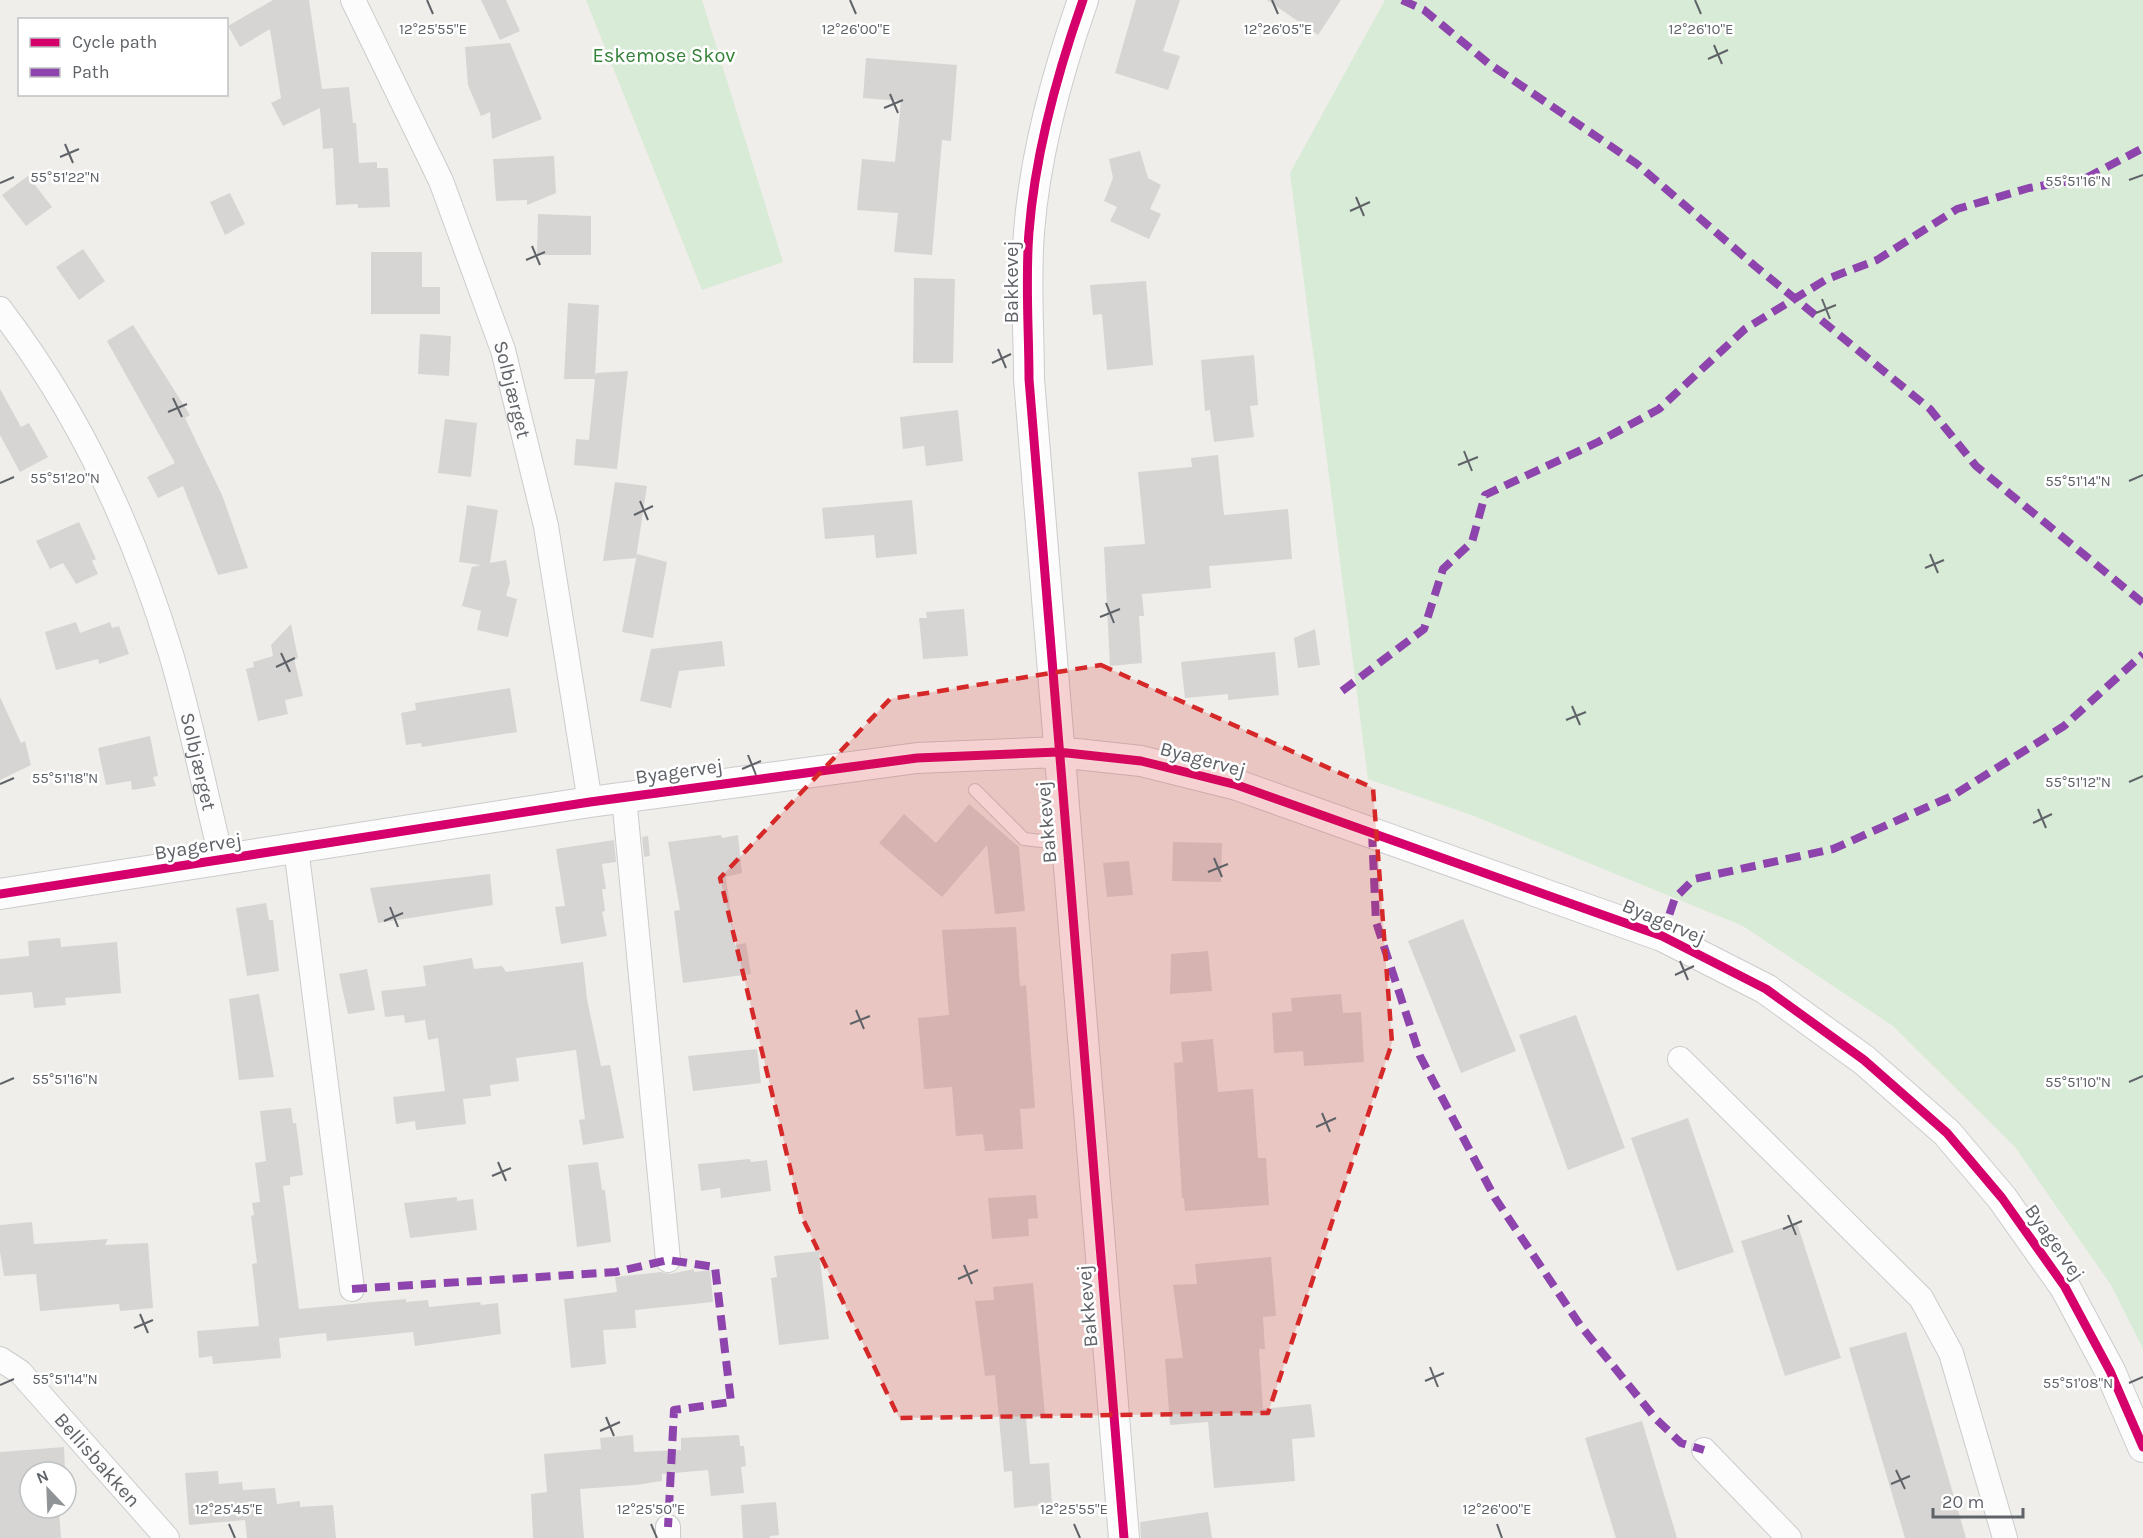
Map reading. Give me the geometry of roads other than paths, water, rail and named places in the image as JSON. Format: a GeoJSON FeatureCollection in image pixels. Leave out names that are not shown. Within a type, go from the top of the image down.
{"type":"FeatureCollection","features":[{"type":"Feature","properties":{"kind":"street","name":"Solbjærget"},"geometry":{"type":"LineString","coordinates":[[353,0],[441,181],[502,350],[546,526],[590,802]]}},
{"type":"Feature","properties":{"kind":"street","name":"Bakkevej"},"geometry":{"type":"LineString","coordinates":[[1083,0],[1063,57],[1043,140],[1029,232],[1029,379],[1124,1538]]}},
{"type":"Feature","properties":{"kind":"street","name":"Solbjærget"},"geometry":{"type":"LineString","coordinates":[[0,309],[25,342],[81,434],[124,524],[171,653],[222,861]]}},
{"type":"Feature","properties":{"kind":"street","name":"Byagervej"},"geometry":{"type":"LineString","coordinates":[[0,894],[590,802],[917,758],[1058,752],[1141,761],[1237,785],[1645,929],[1766,989],[1864,1060],[1947,1133],[2002,1198],[2065,1287],[2110,1371],[2143,1447]]}},
{"type":"Feature","properties":{"kind":"street","name":"Byagervej"},"geometry":{"type":"LineString","coordinates":[[624,797],[668,1260]]}},
{"type":"Feature","properties":{"kind":"street"},"geometry":{"type":"LineString","coordinates":[[296,848],[352,1289]]}},
{"type":"Feature","properties":{"kind":"street"},"geometry":{"type":"LineString","coordinates":[[1680,1059],[1921,1298],[1951,1353],[2005,1538]]}},
{"type":"Feature","properties":{"kind":"street","name":"Bellisbakken"},"geometry":{"type":"LineString","coordinates":[[0,1359],[20,1372],[167,1538]]}},
{"type":"Feature","properties":{"kind":"street"},"geometry":{"type":"LineString","coordinates":[[1704,1449],[1789,1538]]}},
{"type":"Feature","properties":{"kind":"lane"},"geometry":{"type":"LineString","coordinates":[[975,790],[1024,839],[1066,844]]}},
{"type":"Feature","properties":{"kind":"park label","name":"Eskemose Skov"},"geometry":{"type":"Point","coordinates":[664,55]}}]}
